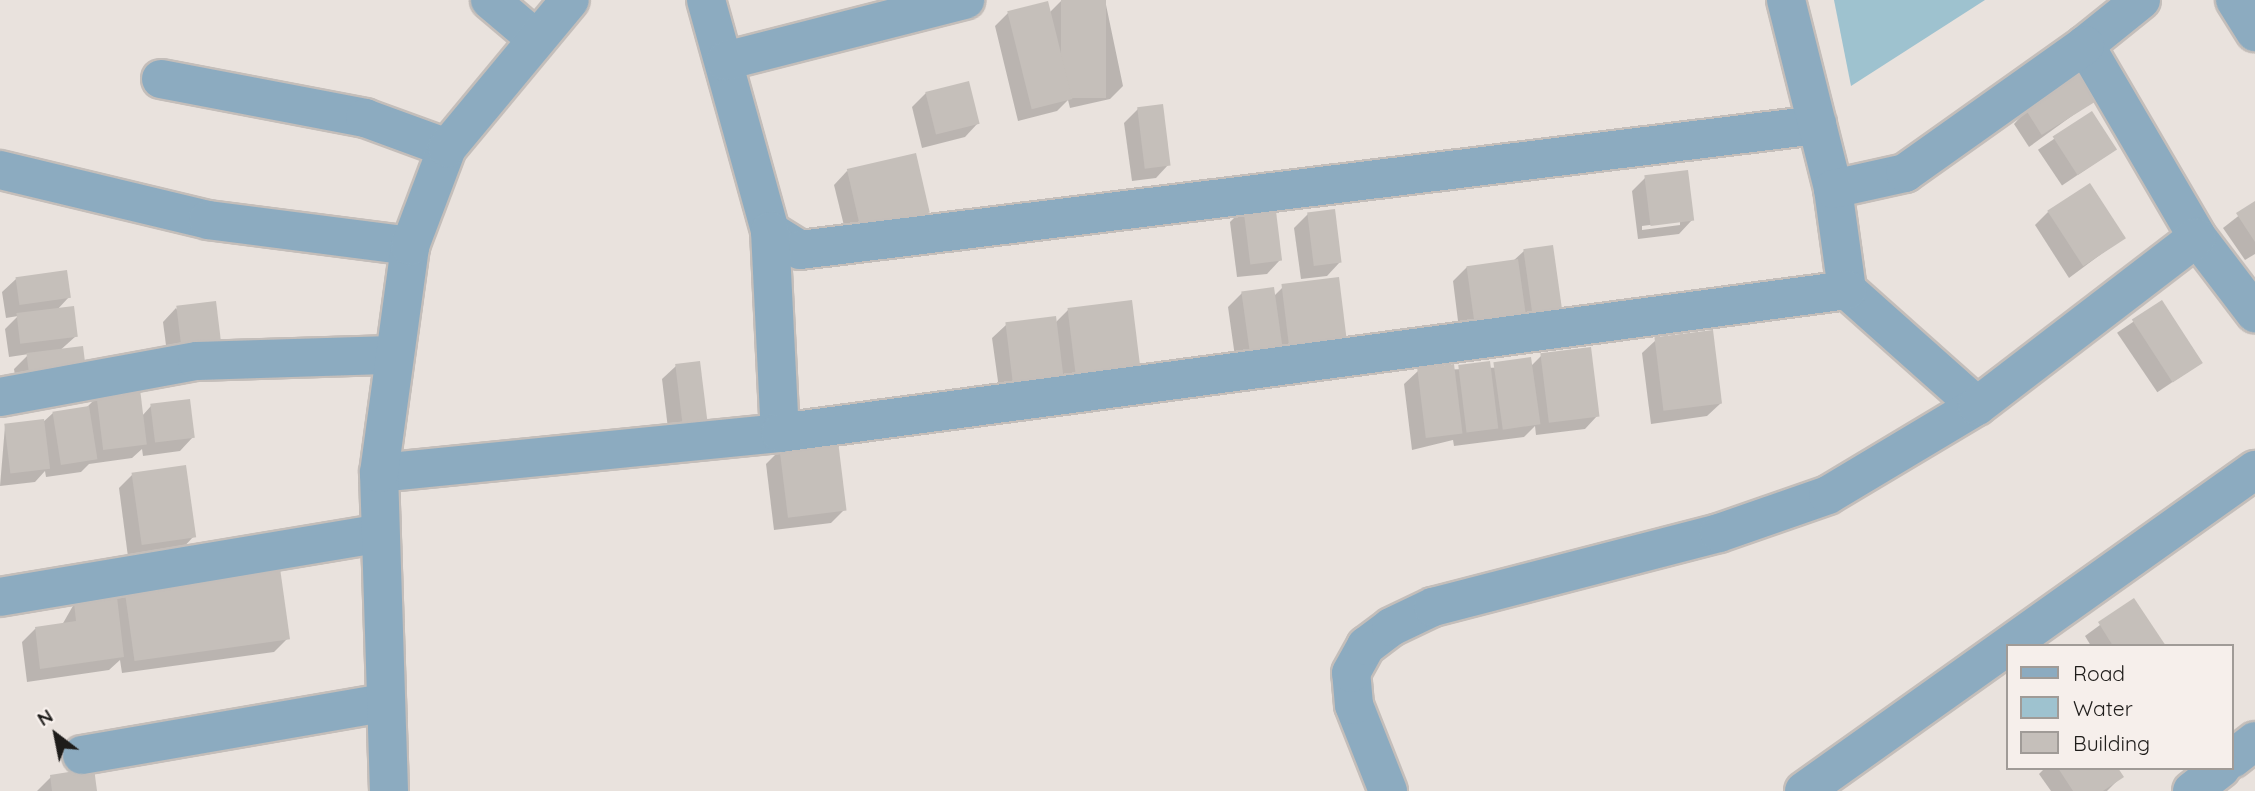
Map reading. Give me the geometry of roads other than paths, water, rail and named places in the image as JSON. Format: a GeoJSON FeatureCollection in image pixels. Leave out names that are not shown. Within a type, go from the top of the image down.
{"type":"FeatureCollection","features":[{"type":"Feature","properties":{"kind":"street"},"geometry":{"type":"LineString","coordinates":[[490,0],[536,39]]}},
{"type":"Feature","properties":{"kind":"street"},"geometry":{"type":"LineString","coordinates":[[389,791],[377,534],[379,473],[392,355],[410,246],[447,148],[570,0]]}},
{"type":"Feature","properties":{"kind":"street"},"geometry":{"type":"LineString","coordinates":[[706,0],[770,231],[780,433]]}},
{"type":"Feature","properties":{"kind":"street"},"geometry":{"type":"LineString","coordinates":[[725,61],[965,0]]}},
{"type":"Feature","properties":{"kind":"street"},"geometry":{"type":"LineString","coordinates":[[1786,0],[1833,189],[1847,290],[1978,406]]}},
{"type":"Feature","properties":{"kind":"street"},"geometry":{"type":"LineString","coordinates":[[1833,189],[1905,173],[2085,45],[2141,0]]}},
{"type":"Feature","properties":{"kind":"street"},"geometry":{"type":"LineString","coordinates":[[2235,0],[2255,32]]}},
{"type":"Feature","properties":{"kind":"street"},"geometry":{"type":"LineString","coordinates":[[2085,45],[2197,237],[2255,313]]}},
{"type":"Feature","properties":{"kind":"street"},"geometry":{"type":"LineString","coordinates":[[160,79],[365,118],[447,148]]}},
{"type":"Feature","properties":{"kind":"street"},"geometry":{"type":"LineString","coordinates":[[770,231],[800,250],[1817,125]]}},
{"type":"Feature","properties":{"kind":"street"},"geometry":{"type":"LineString","coordinates":[[0,170],[208,220],[410,246]]}},
{"type":"Feature","properties":{"kind":"street"},"geometry":{"type":"LineString","coordinates":[[1388,791],[1354,705],[1351,673],[1366,646],[1391,627],[1433,607],[1719,533],[1828,495],[1978,406],[2197,237]]}},
{"type":"Feature","properties":{"kind":"street"},"geometry":{"type":"LineString","coordinates":[[379,473],[780,433],[1847,290]]}},
{"type":"Feature","properties":{"kind":"street"},"geometry":{"type":"LineString","coordinates":[[0,397],[197,361],[392,355]]}},
{"type":"Feature","properties":{"kind":"street"},"geometry":{"type":"LineString","coordinates":[[2011,644],[2255,470]]}},
{"type":"Feature","properties":{"kind":"street"},"geometry":{"type":"LineString","coordinates":[[0,597],[377,534]]}},
{"type":"Feature","properties":{"kind":"street"},"geometry":{"type":"LineString","coordinates":[[1804,791],[2007,647]]}},
{"type":"Feature","properties":{"kind":"street"},"geometry":{"type":"LineString","coordinates":[[82,755],[383,703]]}},
{"type":"Feature","properties":{"kind":"street"},"geometry":{"type":"LineString","coordinates":[[2234,757],[2255,741]]}},
{"type":"Feature","properties":{"kind":"street"},"geometry":{"type":"LineString","coordinates":[[2192,791],[2218,770]]}},
{"type":"Feature","properties":{"kind":"water"},"geometry":{"type":"Polygon","coordinates":[[[1834,0],[1985,0],[1851,86],[1834,0]]]}}]}
